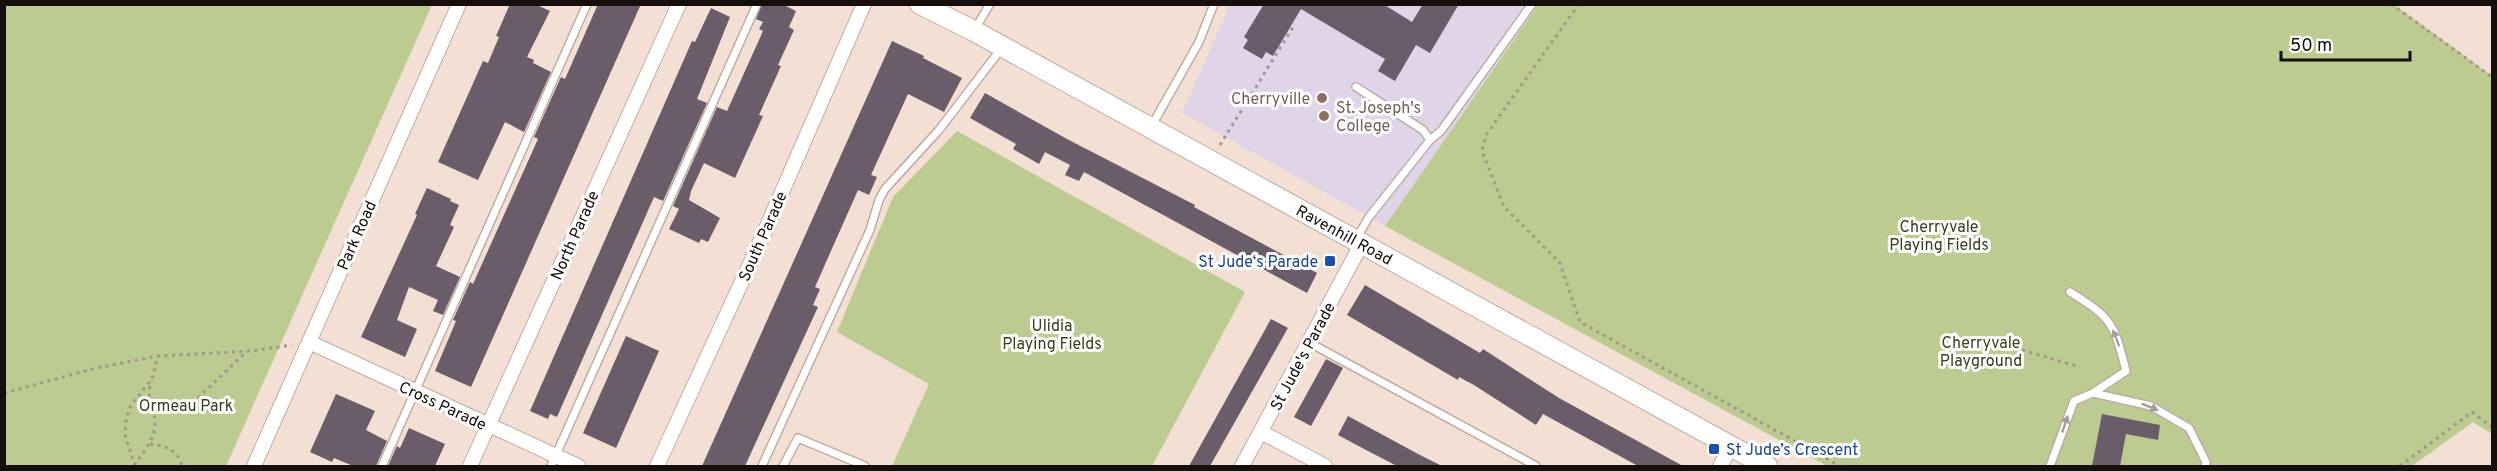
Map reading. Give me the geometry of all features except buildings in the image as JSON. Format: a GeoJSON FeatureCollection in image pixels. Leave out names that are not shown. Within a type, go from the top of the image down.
{"type":"FeatureCollection","features":[{"type":"Feature","properties":{"kind":"main road","name":"Ravenhill Road"},"geometry":{"type":"LineString","coordinates":[[920,4],[974,31],[1150,130],[1767,466]]}},
{"type":"Feature","properties":{"kind":"street","name":"Park Road"},"geometry":{"type":"LineString","coordinates":[[254,466],[459,4]]}},
{"type":"Feature","properties":{"kind":"street","name":"North Parade"},"geometry":{"type":"LineString","coordinates":[[470,466],[679,4]]}},
{"type":"Feature","properties":{"kind":"street","name":"South Parade"},"geometry":{"type":"LineString","coordinates":[[657,466],[761,240],[864,4]]}},
{"type":"Feature","properties":{"kind":"street","name":"St Jude's Parade"},"geometry":{"type":"LineString","coordinates":[[1242,466],[1310,343],[1358,243]]}},
{"type":"Feature","properties":{"kind":"street","name":"Cross Parade"},"geometry":{"type":"LineString","coordinates":[[309,342],[489,426],[553,461],[578,466]]}},
{"type":"Feature","properties":{"kind":"street"},"geometry":{"type":"LineString","coordinates":[[1262,432],[1325,466]]}},
{"type":"Feature","properties":{"kind":"street"},"geometry":{"type":"LineString","coordinates":[[1720,466],[1731,447]]}},
{"type":"Feature","properties":{"kind":"lane"},"geometry":{"type":"LineString","coordinates":[[382,466],[587,4]]}},
{"type":"Feature","properties":{"kind":"lane"},"geometry":{"type":"LineString","coordinates":[[553,461],[757,4]]}},
{"type":"Feature","properties":{"kind":"lane"},"geometry":{"type":"LineString","coordinates":[[974,31],[990,4]]}},
{"type":"Feature","properties":{"kind":"lane"},"geometry":{"type":"LineString","coordinates":[[1150,130],[1199,42],[1214,4]]}},
{"type":"Feature","properties":{"kind":"lane"},"geometry":{"type":"LineString","coordinates":[[1358,243],[1369,217],[1430,140],[1441,131],[1532,4]]}},
{"type":"Feature","properties":{"kind":"lane"},"geometry":{"type":"LineString","coordinates":[[762,466],[870,230],[879,200],[885,189],[939,130],[993,63],[1002,47]]}},
{"type":"Feature","properties":{"kind":"lane"},"geometry":{"type":"LineString","coordinates":[[1356,87],[1423,129],[1430,140]]}},
{"type":"Feature","properties":{"kind":"lane"},"geometry":{"type":"LineString","coordinates":[[2050,466],[2073,400],[2093,393],[2126,371],[2117,334],[2101,311],[2070,292]]}},
{"type":"Feature","properties":{"kind":"lane"},"geometry":{"type":"LineString","coordinates":[[1310,343],[1536,466]]}},
{"type":"Feature","properties":{"kind":"lane"},"geometry":{"type":"LineString","coordinates":[[2093,393],[2151,406],[2189,428],[2206,462],[2205,466]]}},
{"type":"Feature","properties":{"kind":"lane"},"geometry":{"type":"LineString","coordinates":[[783,466],[798,438],[865,466]]}},
{"type":"Feature","properties":{"kind":"path"},"geometry":{"type":"LineString","coordinates":[[1579,4],[1486,135],[1482,151],[1504,207],[1560,262],[1580,322],[1840,466]]}},
{"type":"Feature","properties":{"kind":"path"},"geometry":{"type":"LineString","coordinates":[[2391,4],[2493,77]]}},
{"type":"Feature","properties":{"kind":"path"},"geometry":{"type":"LineString","coordinates":[[1219,146],[1295,24]]}},
{"type":"Feature","properties":{"kind":"path"},"geometry":{"type":"LineString","coordinates":[[4,393],[96,368],[158,356],[248,351],[294,345]]}},
{"type":"Feature","properties":{"kind":"path"},"geometry":{"type":"LineString","coordinates":[[2022,350],[2080,367]]}},
{"type":"Feature","properties":{"kind":"path"},"geometry":{"type":"LineString","coordinates":[[198,398],[248,351]]}},
{"type":"Feature","properties":{"kind":"path"},"geometry":{"type":"LineString","coordinates":[[134,466],[150,444],[156,421],[148,396],[158,356]]}},
{"type":"Feature","properties":{"kind":"path"},"geometry":{"type":"LineString","coordinates":[[134,466],[125,435],[126,419],[131,405],[152,379]]}},
{"type":"Feature","properties":{"kind":"path"},"geometry":{"type":"LineString","coordinates":[[2400,466],[2472,412],[2493,427]]}},
{"type":"Feature","properties":{"kind":"path"},"geometry":{"type":"LineString","coordinates":[[150,444],[168,448],[174,452],[182,466]]}},
{"type":"Feature","properties":{"kind":"shaded area","name":"St. Joseph's College"},"geometry":{"type":"Polygon","coordinates":[[[1230,5],[1538,5],[1385,226],[1182,113],[1230,5]]]}},
{"type":"Feature","properties":{"kind":"green space","name":"Ormeau Park"},"geometry":{"type":"Polygon","coordinates":[[[4,5],[432,5],[226,466],[5,466],[4,5]]]}},
{"type":"Feature","properties":{"kind":"green space","name":"Cherryvale Playing Fields"},"geometry":{"type":"Polygon","coordinates":[[[1538,5],[2395,5],[2492,76],[2492,434],[2473,422],[2412,466],[1827,466],[1385,226],[1538,5]]]}},
{"type":"Feature","properties":{"kind":"green space","name":"Ulidia Playing Fields"},"geometry":{"type":"Polygon","coordinates":[[[957,131],[1245,292],[1152,466],[892,466],[929,384],[837,332],[893,197],[957,131]]]}},
{"type":"Feature","properties":{"kind":"place","name":"Cherryville"},"geometry":{"type":"Point","coordinates":[1322,98]}},
{"type":"Feature","properties":{"kind":"place","name":"St. Joseph's College"},"geometry":{"type":"Point","coordinates":[1324,116]}},
{"type":"Feature","properties":{"kind":"place","name":"St Jude‘s Parade"},"geometry":{"type":"Point","coordinates":[1330,261]}},
{"type":"Feature","properties":{"kind":"place","name":"St Jude’s Crescent"},"geometry":{"type":"Point","coordinates":[1714,449]}},
{"type":"Feature","properties":{"kind":"park label","name":"Cherryvale Playground"},"geometry":{"type":"Point","coordinates":[1981,351]}}]}
